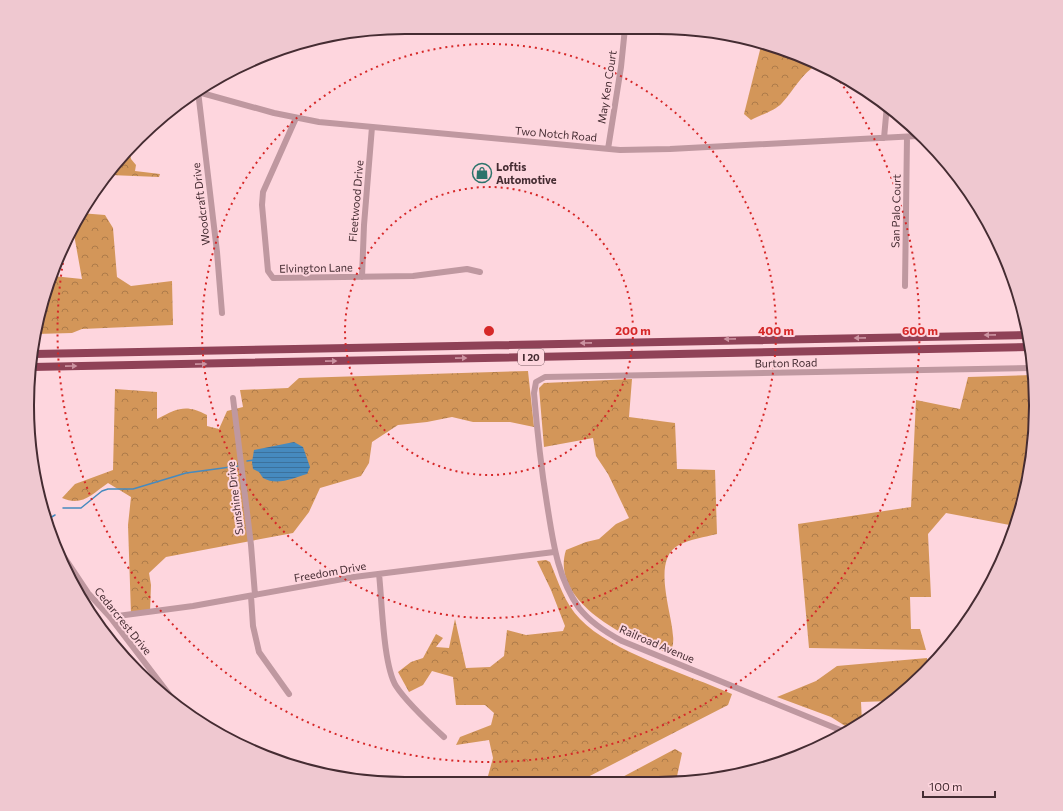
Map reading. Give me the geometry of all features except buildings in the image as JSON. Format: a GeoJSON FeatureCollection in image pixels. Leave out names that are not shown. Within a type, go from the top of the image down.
{"type":"FeatureCollection","features":[{"type":"Feature","properties":{"kind":"highway","name":"I 20"},"geometry":{"type":"LineString","coordinates":[[38,354],[1022,335]]}},
{"type":"Feature","properties":{"kind":"highway","name":"I 20"},"geometry":{"type":"LineString","coordinates":[[36,367],[1024,347]]}},
{"type":"Feature","properties":{"kind":"street","name":"May Ken Court"},"geometry":{"type":"LineString","coordinates":[[608,149],[620,74],[624,34]]}},
{"type":"Feature","properties":{"kind":"street","name":"Two Notch Road"},"geometry":{"type":"LineString","coordinates":[[205,93],[296,118],[372,127],[608,149],[663,150],[913,136]]}},
{"type":"Feature","properties":{"kind":"street","name":"Woodcraft Drive"},"geometry":{"type":"LineString","coordinates":[[199,97],[217,252],[222,313]]}},
{"type":"Feature","properties":{"kind":"street"},"geometry":{"type":"LineString","coordinates":[[884,138],[886,113]]}},
{"type":"Feature","properties":{"kind":"street","name":"Elvington Lane"},"geometry":{"type":"LineString","coordinates":[[296,118],[263,192],[263,228],[269,276],[277,279],[413,276],[467,269],[480,272]]}},
{"type":"Feature","properties":{"kind":"street","name":"Fleetwood Drive"},"geometry":{"type":"LineString","coordinates":[[362,277],[364,225],[372,127]]}},
{"type":"Feature","properties":{"kind":"street","name":"San Palo Court"},"geometry":{"type":"LineString","coordinates":[[905,286],[907,137]]}},
{"type":"Feature","properties":{"kind":"street","name":"Burton Road"},"geometry":{"type":"LineString","coordinates":[[541,378],[1027,368]]}},
{"type":"Feature","properties":{"kind":"street","name":"Railroad Avenue"},"geometry":{"type":"LineString","coordinates":[[541,378],[536,382],[534,392],[541,464],[554,552],[564,580],[578,606],[591,620],[610,634],[632,646],[839,729]]}},
{"type":"Feature","properties":{"kind":"street","name":"Sunshine Drive"},"geometry":{"type":"LineString","coordinates":[[233,398],[251,545],[253,626],[259,652],[288,694]]}},
{"type":"Feature","properties":{"kind":"street","name":"Freedom Drive"},"geometry":{"type":"LineString","coordinates":[[110,617],[253,596],[379,574],[554,552]]}},
{"type":"Feature","properties":{"kind":"street","name":"Cedarcrest Drive"},"geometry":{"type":"LineString","coordinates":[[71,568],[88,594],[110,617],[164,687]]}},
{"type":"Feature","properties":{"kind":"street"},"geometry":{"type":"LineString","coordinates":[[379,574],[391,676],[398,688],[444,737]]}},
{"type":"Feature","properties":{"kind":"green space"},"geometry":{"type":"Polygon","coordinates":[[[760,49],[812,68],[807,72],[779,106],[751,120],[744,114],[760,49]]]}},
{"type":"Feature","properties":{"kind":"green space"},"geometry":{"type":"Polygon","coordinates":[[[130,156],[136,165],[135,171],[160,174],[159,177],[114,175],[130,156]]]}},
{"type":"Feature","properties":{"kind":"green space"},"geometry":{"type":"Polygon","coordinates":[[[88,214],[105,215],[113,228],[117,277],[131,286],[172,281],[173,325],[82,329],[72,333],[41,334],[57,276],[82,279],[74,237],[88,214]]]}},
{"type":"Feature","properties":{"kind":"green space"},"geometry":{"type":"Polygon","coordinates":[[[528,371],[534,427],[510,422],[473,422],[452,417],[427,422],[398,425],[372,442],[369,463],[361,476],[320,488],[309,512],[293,533],[166,557],[149,573],[151,585],[150,612],[131,614],[128,525],[131,497],[108,483],[92,495],[81,500],[75,501],[62,498],[75,484],[113,470],[115,389],[157,392],[157,419],[177,410],[193,409],[207,415],[207,426],[219,429],[227,411],[243,407],[240,390],[288,388],[299,378],[528,371]]]}},
{"type":"Feature","properties":{"kind":"green space"},"geometry":{"type":"Polygon","coordinates":[[[1028,375],[1029,406],[1026,454],[1022,478],[1009,525],[946,513],[928,534],[931,597],[910,597],[911,629],[920,629],[926,650],[809,648],[798,524],[911,507],[916,400],[960,409],[968,377],[1028,375]]]}},
{"type":"Feature","properties":{"kind":"green space"},"geometry":{"type":"Polygon","coordinates":[[[632,379],[629,417],[675,423],[677,469],[715,470],[717,534],[679,545],[671,552],[666,562],[665,587],[673,638],[671,654],[616,630],[581,603],[570,587],[564,569],[566,550],[586,542],[599,539],[616,524],[629,518],[608,474],[596,456],[593,438],[544,447],[539,388],[544,383],[632,379]]]}},
{"type":"Feature","properties":{"kind":"green space"},"geometry":{"type":"Polygon","coordinates":[[[546,560],[550,562],[562,592],[570,606],[580,619],[594,631],[630,652],[732,694],[728,705],[588,777],[487,777],[493,758],[489,740],[456,745],[460,737],[491,725],[494,713],[485,705],[456,705],[453,677],[432,671],[423,685],[409,692],[398,672],[411,662],[423,658],[436,634],[443,638],[436,647],[449,648],[455,619],[466,668],[490,667],[504,656],[507,630],[526,635],[563,631],[565,626],[551,590],[537,561],[546,560]]]}},
{"type":"Feature","properties":{"kind":"green space"},"geometry":{"type":"Polygon","coordinates":[[[927,658],[927,660],[902,685],[882,701],[861,702],[862,715],[845,726],[831,717],[777,697],[816,681],[837,666],[927,658]]]}},
{"type":"Feature","properties":{"kind":"green space"},"geometry":{"type":"Polygon","coordinates":[[[675,749],[682,753],[677,776],[622,777],[675,749]]]}},
{"type":"Feature","properties":{"kind":"water"},"geometry":{"type":"Polygon","coordinates":[[[294,442],[303,447],[310,467],[307,474],[291,479],[274,481],[263,478],[259,472],[253,469],[252,462],[254,450],[294,442]]]}},
{"type":"Feature","properties":{"kind":"waterway"},"geometry":{"type":"LineString","coordinates":[[247,461],[254,460]]}},
{"type":"Feature","properties":{"kind":"waterway"},"geometry":{"type":"LineString","coordinates":[[63,508],[81,508],[102,491],[108,489],[133,489],[186,473],[238,466]]}},
{"type":"Feature","properties":{"kind":"place","name":"Loftis Automotive"},"geometry":{"type":"Point","coordinates":[482,173]}}]}
